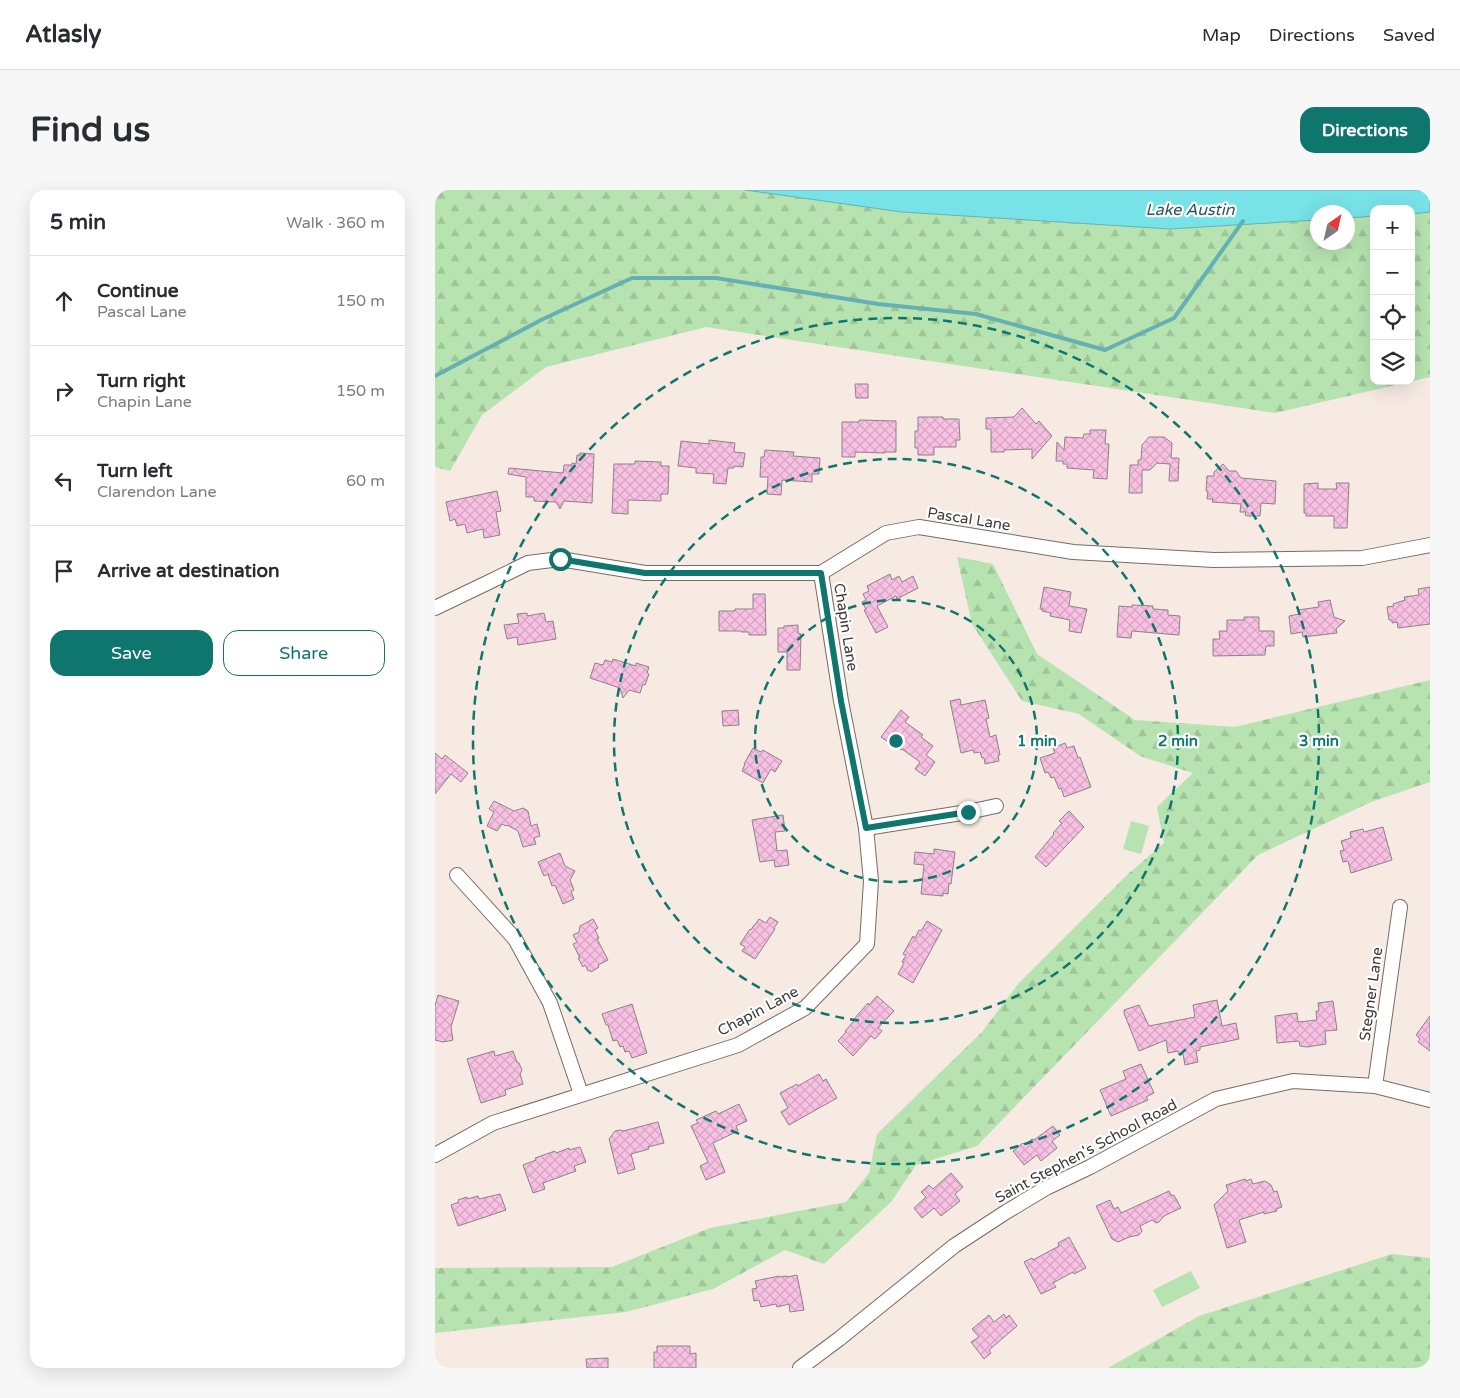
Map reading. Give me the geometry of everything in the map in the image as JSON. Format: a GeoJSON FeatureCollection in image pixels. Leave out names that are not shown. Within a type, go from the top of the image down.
{"type":"FeatureCollection","features":[{"type":"Feature","properties":{"kind":"street","name":"Pascal Lane"},"geometry":{"type":"LineString","coordinates":[[821,573],[886,533],[919,527],[1073,552],[1214,560],[1362,558],[1430,546]]}},
{"type":"Feature","properties":{"kind":"street"},"geometry":{"type":"LineString","coordinates":[[435,608],[528,563],[560,559],[645,573],[821,573]]}},
{"type":"Feature","properties":{"kind":"street","name":"Chapin Lane"},"geometry":{"type":"LineString","coordinates":[[435,1155],[493,1123],[738,1044],[805,1008],[867,944],[871,881],[866,828],[841,701],[821,573]]}},
{"type":"Feature","properties":{"kind":"street"},"geometry":{"type":"LineString","coordinates":[[866,828],[996,806]]}},
{"type":"Feature","properties":{"kind":"street"},"geometry":{"type":"LineString","coordinates":[[457,875],[515,939],[550,1003],[581,1094]]}},
{"type":"Feature","properties":{"kind":"street","name":"Stegner Lane"},"geometry":{"type":"LineString","coordinates":[[1375,1086],[1400,907]]}},
{"type":"Feature","properties":{"kind":"street","name":"Saint Stephen's School Road"},"geometry":{"type":"LineString","coordinates":[[800,1368],[955,1246],[1006,1212],[1046,1188],[1090,1167],[1216,1099],[1293,1081],[1375,1086],[1430,1100]]}},
{"type":"Feature","properties":{"kind":"green space"},"geometry":{"type":"Polygon","coordinates":[[[435,190],[745,190],[902,212],[1170,229],[1310,220],[1310,250],[1355,250],[1355,217],[1370,216],[1370,385],[1396,385],[1275,413],[706,327],[546,367],[482,415],[450,471],[435,467],[435,190]]]}},
{"type":"Feature","properties":{"kind":"green space"},"geometry":{"type":"Polygon","coordinates":[[[1430,212],[1430,377],[1415,380],[1415,214],[1430,212]]]}},
{"type":"Feature","properties":{"kind":"green space"},"geometry":{"type":"Polygon","coordinates":[[[957,557],[993,564],[1037,654],[1135,720],[1235,727],[1430,680],[1430,782],[1371,802],[1258,855],[977,1146],[916,1165],[891,1202],[824,1264],[785,1250],[713,1289],[626,1312],[435,1333],[435,1268],[612,1267],[710,1228],[846,1202],[869,1173],[877,1134],[982,1032],[1019,983],[1127,875],[1164,843],[1157,807],[1193,773],[1140,756],[1079,714],[1022,701],[972,624],[957,557]]]}},
{"type":"Feature","properties":{"kind":"green space"},"geometry":{"type":"Polygon","coordinates":[[[1131,821],[1149,826],[1141,854],[1123,849],[1131,821]]]}},
{"type":"Feature","properties":{"kind":"green space"},"geometry":{"type":"Polygon","coordinates":[[[1392,1254],[1430,1258],[1430,1368],[1108,1368],[1199,1316],[1392,1254]]]}},
{"type":"Feature","properties":{"kind":"green space"},"geometry":{"type":"Polygon","coordinates":[[[1191,1271],[1200,1288],[1162,1307],[1153,1290],[1191,1271]]]}},
{"type":"Feature","properties":{"kind":"water","name":"Lake Austin"},"geometry":{"type":"Polygon","coordinates":[[[745,190],[1430,190],[1430,212],[1415,214],[1415,205],[1370,205],[1370,216],[1355,217],[1355,205],[1310,205],[1310,220],[1170,229],[902,212],[745,190]]]}},
{"type":"Feature","properties":{"kind":"building"},"geometry":{"type":"Polygon","coordinates":[[[855,384],[868,384],[868,398],[856,398],[855,384]]]}},
{"type":"Feature","properties":{"kind":"building"},"geometry":{"type":"Polygon","coordinates":[[[1022,408],[1036,424],[1039,421],[1052,436],[1032,459],[1032,449],[991,452],[991,429],[986,429],[986,418],[1014,417],[1022,408]]]}},
{"type":"Feature","properties":{"kind":"building"},"geometry":{"type":"Polygon","coordinates":[[[918,417],[959,419],[960,440],[956,440],[956,447],[934,447],[934,455],[918,455],[918,448],[915,448],[915,431],[918,431],[918,417]]]}},
{"type":"Feature","properties":{"kind":"building"},"geometry":{"type":"Polygon","coordinates":[[[859,420],[896,421],[896,452],[855,452],[855,457],[842,457],[842,422],[859,422],[859,420]]]}},
{"type":"Feature","properties":{"kind":"building"},"geometry":{"type":"Polygon","coordinates":[[[1090,430],[1106,430],[1105,444],[1109,444],[1107,479],[1093,478],[1094,470],[1067,468],[1067,464],[1063,464],[1063,461],[1056,461],[1057,442],[1064,450],[1065,437],[1083,438],[1084,434],[1090,434],[1090,430]]]}},
{"type":"Feature","properties":{"kind":"building"},"geometry":{"type":"Polygon","coordinates":[[[1149,437],[1164,437],[1172,443],[1171,458],[1179,458],[1178,481],[1169,481],[1170,464],[1157,463],[1150,470],[1142,470],[1142,493],[1129,493],[1130,465],[1138,465],[1138,460],[1141,460],[1142,445],[1149,437]]]}},
{"type":"Feature","properties":{"kind":"building"},"geometry":{"type":"Polygon","coordinates":[[[709,440],[735,443],[734,452],[745,453],[743,467],[734,466],[734,468],[728,468],[726,484],[713,483],[714,474],[696,473],[696,468],[678,466],[681,441],[709,444],[709,440]]]}},
{"type":"Feature","properties":{"kind":"building"},"geometry":{"type":"Polygon","coordinates":[[[765,450],[794,452],[793,456],[820,458],[819,474],[812,474],[812,482],[782,480],[781,495],[767,494],[768,477],[760,477],[761,457],[764,457],[765,450]]]}},
{"type":"Feature","properties":{"kind":"building"},"geometry":{"type":"Polygon","coordinates":[[[580,453],[594,454],[592,503],[564,501],[560,509],[556,502],[534,501],[534,497],[526,497],[526,477],[508,474],[509,468],[563,473],[564,465],[576,464],[577,455],[580,455],[580,453]]]}},
{"type":"Feature","properties":{"kind":"building"},"geometry":{"type":"Polygon","coordinates":[[[635,461],[661,462],[661,466],[669,466],[668,494],[661,494],[661,501],[628,500],[628,514],[612,513],[614,464],[635,464],[635,461]]]}},
{"type":"Feature","properties":{"kind":"building"},"geometry":{"type":"Polygon","coordinates":[[[1223,464],[1229,471],[1236,471],[1241,478],[1276,481],[1275,504],[1261,503],[1260,516],[1248,516],[1245,515],[1246,512],[1240,512],[1241,504],[1212,502],[1213,499],[1207,499],[1207,476],[1214,476],[1214,472],[1223,464]]]}},
{"type":"Feature","properties":{"kind":"building"},"geometry":{"type":"Polygon","coordinates":[[[1318,483],[1318,489],[1337,489],[1336,483],[1349,483],[1347,528],[1334,528],[1334,516],[1306,516],[1306,513],[1304,513],[1304,484],[1318,483]]]}},
{"type":"Feature","properties":{"kind":"building"},"geometry":{"type":"Polygon","coordinates":[[[497,491],[501,511],[496,512],[500,535],[484,538],[483,529],[467,533],[465,524],[457,526],[455,519],[450,521],[446,502],[497,491]]]}},
{"type":"Feature","properties":{"kind":"building"},"geometry":{"type":"Polygon","coordinates":[[[890,574],[892,580],[899,576],[902,582],[913,576],[918,588],[897,599],[896,596],[877,606],[888,627],[876,633],[864,610],[866,609],[862,602],[866,600],[863,594],[869,591],[867,586],[890,574]]]}},
{"type":"Feature","properties":{"kind":"building"},"geometry":{"type":"Polygon","coordinates":[[[1044,587],[1071,592],[1069,606],[1087,609],[1081,633],[1069,631],[1070,620],[1050,616],[1051,613],[1040,609],[1044,587]]]}},
{"type":"Feature","properties":{"kind":"building"},"geometry":{"type":"Polygon","coordinates":[[[1430,587],[1430,624],[1398,628],[1397,622],[1392,623],[1392,620],[1389,620],[1387,607],[1394,606],[1393,604],[1405,600],[1404,597],[1419,595],[1418,589],[1430,587]]]}},
{"type":"Feature","properties":{"kind":"building"},"geometry":{"type":"Polygon","coordinates":[[[753,594],[765,594],[766,635],[749,635],[749,632],[741,631],[719,631],[719,611],[753,609],[753,594]]]}},
{"type":"Feature","properties":{"kind":"building"},"geometry":{"type":"Polygon","coordinates":[[[1330,600],[1334,617],[1345,621],[1336,629],[1337,633],[1303,637],[1302,632],[1291,634],[1289,616],[1299,614],[1298,610],[1319,607],[1318,602],[1330,600]]]}},
{"type":"Feature","properties":{"kind":"building"},"geometry":{"type":"Polygon","coordinates":[[[1132,605],[1153,606],[1153,609],[1168,610],[1168,615],[1180,616],[1179,635],[1132,631],[1131,638],[1117,637],[1119,606],[1132,607],[1132,605]]]}},
{"type":"Feature","properties":{"kind":"building"},"geometry":{"type":"Polygon","coordinates":[[[527,613],[527,616],[544,613],[546,622],[553,621],[556,639],[518,645],[517,637],[507,639],[504,625],[519,623],[517,614],[527,613]]]}},
{"type":"Feature","properties":{"kind":"building"},"geometry":{"type":"Polygon","coordinates":[[[1244,617],[1259,617],[1259,631],[1274,631],[1274,646],[1266,646],[1265,655],[1213,656],[1213,639],[1220,639],[1219,631],[1227,631],[1227,620],[1244,620],[1244,617]]]}},
{"type":"Feature","properties":{"kind":"building"},"geometry":{"type":"Polygon","coordinates":[[[798,625],[798,633],[801,634],[800,670],[787,670],[787,652],[778,652],[778,628],[798,625]]]}},
{"type":"Feature","properties":{"kind":"building"},"geometry":{"type":"Polygon","coordinates":[[[613,659],[636,666],[636,663],[649,667],[647,673],[649,674],[640,693],[629,690],[623,698],[620,688],[590,678],[595,663],[603,665],[605,660],[612,662],[613,659]]]}},
{"type":"Feature","properties":{"kind":"building"},"geometry":{"type":"Polygon","coordinates":[[[960,699],[961,705],[985,700],[989,718],[986,719],[990,737],[996,735],[1000,755],[998,755],[999,761],[985,764],[980,752],[974,753],[973,750],[961,753],[950,701],[960,699]]]}},
{"type":"Feature","properties":{"kind":"building"},"geometry":{"type":"Polygon","coordinates":[[[738,710],[739,725],[723,726],[722,711],[738,710]]]}},
{"type":"Feature","properties":{"kind":"building"},"geometry":{"type":"Polygon","coordinates":[[[901,710],[909,717],[905,722],[923,735],[921,737],[933,746],[926,755],[935,762],[925,776],[915,769],[920,762],[881,737],[901,710]]]}},
{"type":"Feature","properties":{"kind":"building"},"geometry":{"type":"Polygon","coordinates":[[[1065,743],[1067,748],[1074,746],[1091,787],[1064,797],[1054,777],[1051,778],[1048,772],[1045,773],[1040,758],[1055,753],[1053,748],[1065,743]]]}},
{"type":"Feature","properties":{"kind":"building"},"geometry":{"type":"Polygon","coordinates":[[[753,748],[761,752],[763,750],[782,761],[775,772],[771,769],[763,783],[742,771],[753,748]]]}},
{"type":"Feature","properties":{"kind":"building"},"geometry":{"type":"Polygon","coordinates":[[[435,753],[442,759],[445,755],[468,773],[461,782],[451,774],[435,794],[435,753]]]}},
{"type":"Feature","properties":{"kind":"building"},"geometry":{"type":"Polygon","coordinates":[[[494,801],[514,811],[523,808],[528,811],[531,826],[537,824],[540,836],[534,838],[536,844],[523,847],[518,831],[507,825],[502,824],[497,831],[487,826],[494,812],[489,809],[494,801]]]}},
{"type":"Feature","properties":{"kind":"building"},"geometry":{"type":"Polygon","coordinates":[[[1069,811],[1084,827],[1046,867],[1035,857],[1062,823],[1059,821],[1069,811]]]}},
{"type":"Feature","properties":{"kind":"building"},"geometry":{"type":"Polygon","coordinates":[[[783,815],[785,831],[775,832],[777,851],[787,850],[789,865],[775,867],[774,860],[760,862],[752,820],[783,815]]]}},
{"type":"Feature","properties":{"kind":"building"},"geometry":{"type":"Polygon","coordinates":[[[1383,827],[1392,860],[1351,873],[1348,861],[1343,862],[1340,851],[1344,850],[1341,841],[1351,838],[1350,832],[1363,829],[1364,832],[1383,827]]]}},
{"type":"Feature","properties":{"kind":"building"},"geometry":{"type":"Polygon","coordinates":[[[934,849],[955,852],[951,884],[949,883],[948,894],[943,893],[943,896],[921,894],[924,865],[914,864],[915,852],[934,854],[934,849]]]}},
{"type":"Feature","properties":{"kind":"building"},"geometry":{"type":"Polygon","coordinates":[[[560,853],[565,866],[575,871],[570,880],[574,890],[571,891],[574,899],[563,904],[555,885],[552,886],[548,874],[544,876],[538,862],[560,853]]]}},
{"type":"Feature","properties":{"kind":"building"},"geometry":{"type":"Polygon","coordinates":[[[770,917],[778,922],[755,959],[742,951],[745,947],[740,944],[759,919],[766,923],[770,917]]]}},
{"type":"Feature","properties":{"kind":"building"},"geometry":{"type":"Polygon","coordinates":[[[593,919],[598,928],[595,930],[599,938],[597,939],[608,960],[598,965],[599,967],[591,972],[590,970],[588,971],[585,965],[583,967],[578,958],[580,958],[573,944],[577,942],[573,935],[579,932],[580,926],[593,919]]]}},
{"type":"Feature","properties":{"kind":"building"},"geometry":{"type":"Polygon","coordinates":[[[927,921],[942,930],[913,983],[898,974],[906,955],[903,954],[913,936],[915,938],[927,921]]]}},
{"type":"Feature","properties":{"kind":"building"},"geometry":{"type":"Polygon","coordinates":[[[438,995],[459,1001],[451,1027],[453,1040],[443,1042],[435,1040],[435,1006],[438,995]]]}},
{"type":"Feature","properties":{"kind":"building"},"geometry":{"type":"Polygon","coordinates":[[[877,996],[894,1011],[878,1028],[882,1031],[875,1039],[871,1036],[853,1056],[838,1041],[854,1019],[877,996]]]}},
{"type":"Feature","properties":{"kind":"building"},"geometry":{"type":"Polygon","coordinates":[[[1217,1000],[1222,1026],[1236,1023],[1239,1039],[1200,1047],[1200,1050],[1196,1051],[1198,1062],[1185,1065],[1183,1054],[1179,1055],[1178,1051],[1168,1053],[1166,1040],[1139,1051],[1124,1013],[1124,1010],[1139,1005],[1149,1026],[1195,1017],[1193,1005],[1217,1000]]]}},
{"type":"Feature","properties":{"kind":"building"},"geometry":{"type":"Polygon","coordinates":[[[1333,1001],[1337,1030],[1325,1031],[1326,1044],[1307,1047],[1300,1046],[1299,1041],[1277,1043],[1275,1016],[1297,1013],[1298,1022],[1317,1020],[1316,1011],[1319,1011],[1318,1003],[1333,1001]]]}},
{"type":"Feature","properties":{"kind":"building"},"geometry":{"type":"Polygon","coordinates":[[[632,1004],[647,1053],[632,1058],[629,1051],[625,1052],[623,1046],[620,1047],[617,1040],[613,1041],[602,1014],[632,1004]]]}},
{"type":"Feature","properties":{"kind":"building"},"geometry":{"type":"Polygon","coordinates":[[[1430,1016],[1430,1051],[1418,1042],[1420,1039],[1416,1035],[1430,1016]]]}},
{"type":"Feature","properties":{"kind":"building"},"geometry":{"type":"Polygon","coordinates":[[[494,1051],[495,1056],[513,1051],[522,1070],[520,1074],[523,1084],[505,1090],[506,1095],[481,1103],[467,1059],[494,1051]]]}},
{"type":"Feature","properties":{"kind":"building"},"geometry":{"type":"Polygon","coordinates":[[[1141,1064],[1154,1093],[1146,1097],[1148,1100],[1111,1116],[1100,1090],[1126,1079],[1123,1071],[1141,1064]]]}},
{"type":"Feature","properties":{"kind":"building"},"geometry":{"type":"Polygon","coordinates":[[[819,1074],[823,1081],[826,1079],[837,1098],[789,1125],[781,1112],[788,1108],[780,1093],[797,1084],[798,1086],[819,1074]]]}},
{"type":"Feature","properties":{"kind":"building"},"geometry":{"type":"Polygon","coordinates":[[[739,1104],[747,1121],[736,1126],[738,1131],[713,1143],[725,1172],[706,1180],[700,1166],[708,1162],[691,1126],[698,1123],[696,1120],[716,1111],[718,1114],[739,1104]]]}},
{"type":"Feature","properties":{"kind":"building"},"geometry":{"type":"Polygon","coordinates":[[[658,1122],[664,1143],[631,1154],[635,1169],[618,1174],[609,1139],[615,1131],[623,1131],[658,1122]]]}},
{"type":"Feature","properties":{"kind":"building"},"geometry":{"type":"Polygon","coordinates":[[[1053,1126],[1060,1135],[1052,1141],[1057,1148],[1041,1161],[1037,1155],[1024,1165],[1013,1151],[1023,1143],[1025,1145],[1032,1139],[1034,1140],[1053,1126]]]}},
{"type":"Feature","properties":{"kind":"building"},"geometry":{"type":"Polygon","coordinates":[[[580,1147],[586,1162],[574,1166],[576,1171],[543,1183],[545,1189],[533,1193],[523,1165],[536,1160],[535,1158],[555,1151],[556,1153],[569,1148],[569,1150],[580,1147]]]}},
{"type":"Feature","properties":{"kind":"building"},"geometry":{"type":"Polygon","coordinates":[[[951,1173],[963,1187],[955,1194],[960,1201],[941,1216],[934,1208],[922,1218],[914,1208],[926,1197],[921,1192],[929,1185],[933,1189],[951,1173]]]}},
{"type":"Feature","properties":{"kind":"building"},"geometry":{"type":"Polygon","coordinates":[[[1245,1179],[1246,1181],[1251,1179],[1253,1184],[1265,1181],[1271,1185],[1274,1192],[1277,1191],[1282,1207],[1276,1209],[1277,1211],[1264,1214],[1264,1212],[1239,1220],[1246,1242],[1227,1248],[1214,1205],[1228,1191],[1226,1185],[1245,1179]]]}},
{"type":"Feature","properties":{"kind":"building"},"geometry":{"type":"Polygon","coordinates":[[[1169,1191],[1172,1196],[1174,1195],[1181,1208],[1164,1216],[1159,1222],[1156,1223],[1152,1220],[1140,1226],[1142,1231],[1139,1235],[1118,1242],[1112,1239],[1096,1206],[1110,1200],[1114,1209],[1118,1207],[1121,1213],[1169,1191]]]}},
{"type":"Feature","properties":{"kind":"building"},"geometry":{"type":"Polygon","coordinates":[[[500,1194],[506,1210],[458,1226],[451,1205],[467,1197],[467,1199],[478,1196],[479,1199],[500,1194]]]}},
{"type":"Feature","properties":{"kind":"building"},"geometry":{"type":"Polygon","coordinates":[[[1069,1237],[1086,1268],[1074,1274],[1073,1272],[1053,1283],[1056,1287],[1041,1294],[1024,1262],[1032,1258],[1033,1260],[1059,1246],[1058,1243],[1069,1237]]]}},
{"type":"Feature","properties":{"kind":"building"},"geometry":{"type":"Polygon","coordinates":[[[797,1275],[804,1310],[790,1312],[789,1304],[777,1307],[776,1304],[761,1307],[759,1300],[754,1301],[752,1289],[757,1288],[755,1281],[779,1276],[797,1275]]]}},
{"type":"Feature","properties":{"kind":"building"},"geometry":{"type":"Polygon","coordinates":[[[1004,1314],[1006,1318],[1009,1315],[1017,1326],[989,1350],[991,1353],[984,1359],[971,1342],[979,1337],[972,1329],[989,1315],[994,1322],[1004,1314]]]}},
{"type":"Feature","properties":{"kind":"building"},"geometry":{"type":"Polygon","coordinates":[[[657,1346],[690,1346],[690,1354],[696,1353],[696,1368],[654,1368],[654,1352],[657,1352],[657,1346]]]}},
{"type":"Feature","properties":{"kind":"building"},"geometry":{"type":"Polygon","coordinates":[[[608,1358],[608,1368],[587,1368],[586,1359],[608,1358]]]}},
{"type":"Feature","properties":{"kind":"waterway"},"geometry":{"type":"LineString","coordinates":[[435,376],[543,319],[632,278],[716,278],[878,304],[976,314],[1105,350],[1174,318],[1243,221]]}},
{"type":"Feature","properties":{"kind":"route"},"geometry":{"type":"LineString","coordinates":[[560,559],[645,573],[821,573],[841,701],[866,828],[968,812]]}}]}
